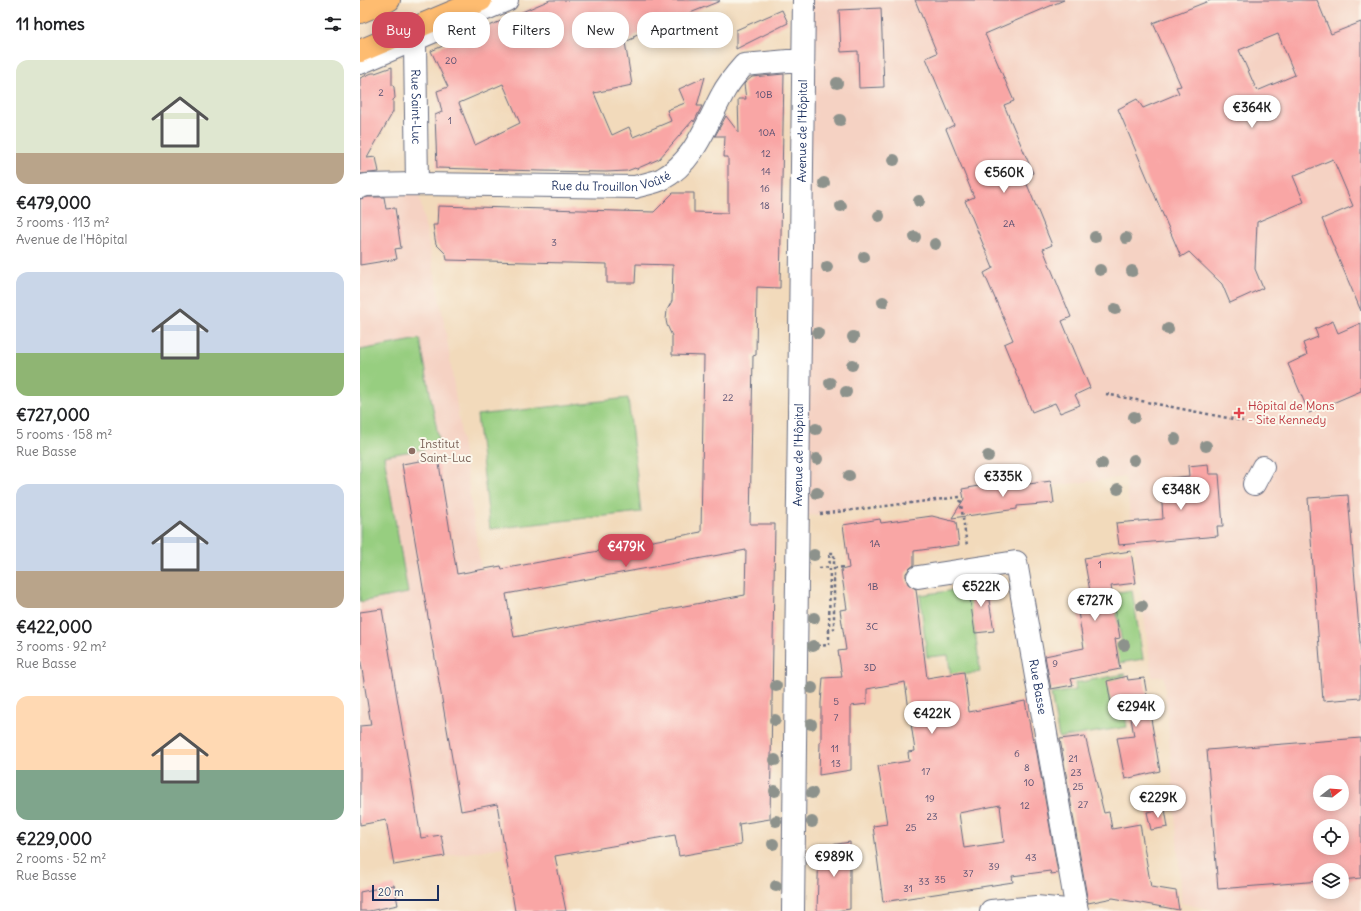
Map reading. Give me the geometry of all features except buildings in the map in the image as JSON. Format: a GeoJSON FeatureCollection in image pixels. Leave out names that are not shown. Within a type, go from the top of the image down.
{"type":"FeatureCollection","features":[{"type":"Feature","properties":{"kind":"main road"},"geometry":{"type":"LineString","coordinates":[[360,12],[389,0]]}},
{"type":"Feature","properties":{"kind":"main road"},"geometry":{"type":"LineString","coordinates":[[425,30],[498,1]]}},
{"type":"Feature","properties":{"kind":"main road"},"geometry":{"type":"LineString","coordinates":[[360,51],[372,47]]}},
{"type":"Feature","properties":{"kind":"street","name":"Avenue de l'Hôpital"},"geometry":{"type":"LineString","coordinates":[[793,911],[804,0]]}},
{"type":"Feature","properties":{"kind":"street"},"geometry":{"type":"LineString","coordinates":[[360,63],[388,48]]}},
{"type":"Feature","properties":{"kind":"street","name":"Rue Saint-Luc"},"geometry":{"type":"LineString","coordinates":[[415,48],[417,184]]}},
{"type":"Feature","properties":{"kind":"street","name":"Rue du Trouillon Voûté"},"geometry":{"type":"LineString","coordinates":[[360,187],[366,185],[417,184],[635,187],[662,179],[684,163],[698,142],[722,93],[744,65],[803,61]]}},
{"type":"Feature","properties":{"kind":"street","name":"Rue Basse"},"geometry":{"type":"LineString","coordinates":[[918,577],[1016,562],[1077,911]]}},
{"type":"Feature","properties":{"kind":"street"},"geometry":{"type":"LineString","coordinates":[[991,911],[1036,908],[1077,911]]}},
{"type":"Feature","properties":{"kind":"path"},"geometry":{"type":"LineString","coordinates":[[1106,394],[1243,421]]}},
{"type":"Feature","properties":{"kind":"path"},"geometry":{"type":"LineString","coordinates":[[798,517],[960,497],[971,568]]}},
{"type":"Feature","properties":{"kind":"path"},"geometry":{"type":"LineString","coordinates":[[829,630],[834,629],[834,553],[829,553],[830,567],[829,630],[829,645]]}},
{"type":"Feature","properties":{"kind":"path"},"geometry":{"type":"LineString","coordinates":[[797,568],[830,567]]}},
{"type":"Feature","properties":{"kind":"path"},"geometry":{"type":"LineString","coordinates":[[834,568],[846,567]]}},
{"type":"Feature","properties":{"kind":"shaded area"},"geometry":{"type":"Polygon","coordinates":[[[804,0],[1361,0],[1361,911],[1218,911],[1181,903],[1164,676],[1152,677],[1125,477],[797,517],[804,0]]]}},
{"type":"Feature","properties":{"kind":"shaded area","name":"Institut Saint-Luc"},"geometry":{"type":"Polygon","coordinates":[[[417,184],[446,332],[481,570],[457,574],[503,847],[394,865],[386,820],[360,825],[360,187],[417,184]]]}},
{"type":"Feature","properties":{"kind":"green space"},"geometry":{"type":"Polygon","coordinates":[[[420,339],[440,446],[384,456],[408,593],[360,602],[360,350],[420,339]]]}},
{"type":"Feature","properties":{"kind":"green space"},"geometry":{"type":"Polygon","coordinates":[[[628,398],[641,512],[490,529],[477,415],[628,398]]]}},
{"type":"Feature","properties":{"kind":"green space"},"geometry":{"type":"Polygon","coordinates":[[[970,588],[980,672],[951,677],[948,655],[927,657],[920,595],[970,588]]]}},
{"type":"Feature","properties":{"kind":"green space"},"geometry":{"type":"Polygon","coordinates":[[[1132,590],[1143,659],[1085,669],[1081,650],[1122,643],[1113,593],[1132,590]]]}},
{"type":"Feature","properties":{"kind":"green space"},"geometry":{"type":"Polygon","coordinates":[[[1125,674],[1129,693],[1119,701],[1120,704],[1123,704],[1127,727],[1059,738],[1051,694],[1076,690],[1075,683],[1125,674]]]}},
{"type":"Feature","properties":{"kind":"place","name":"Hôpital de Mons - Site Kennedy"},"geometry":{"type":"Point","coordinates":[1239,413]}},
{"type":"Feature","properties":{"kind":"place","name":"Institut Saint-Luc"},"geometry":{"type":"Point","coordinates":[412,451]}}]}
